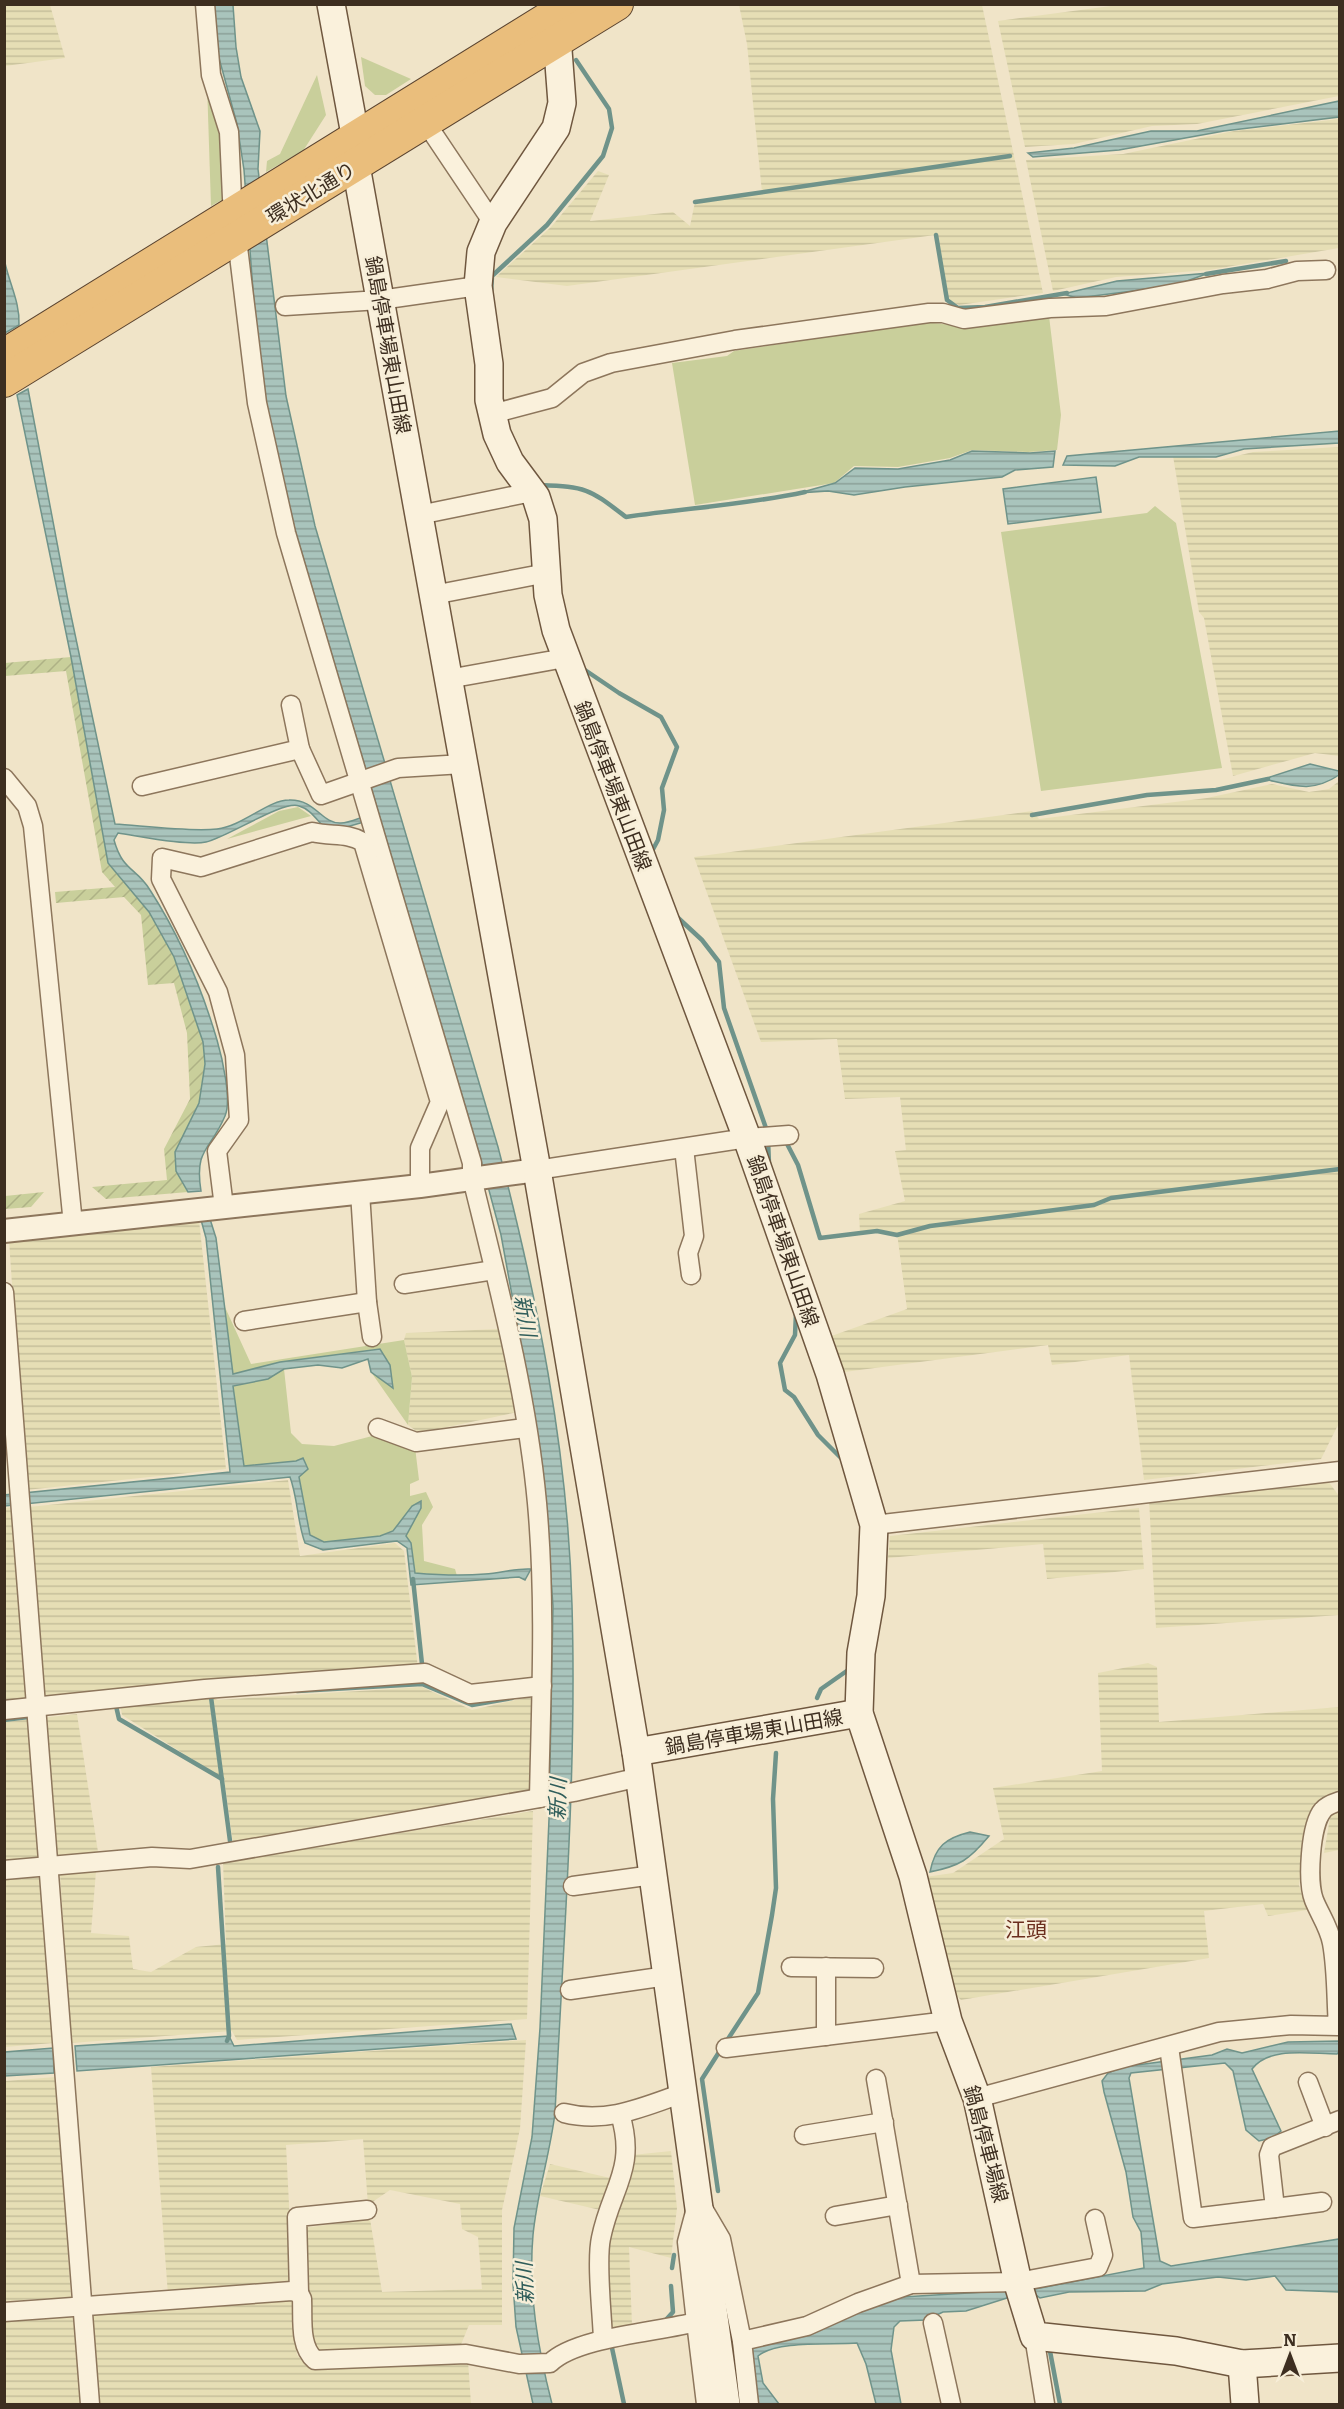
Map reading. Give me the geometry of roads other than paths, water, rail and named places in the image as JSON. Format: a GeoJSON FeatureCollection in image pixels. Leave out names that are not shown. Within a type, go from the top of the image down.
{"type":"FeatureCollection","features":[{"type":"Feature","properties":{"kind":"highway","name":"環状北通り"},"geometry":{"type":"LineString","coordinates":[[4,354],[249,218],[356,153],[560,16],[616,4]]}},
{"type":"Feature","properties":{"kind":"highway","name":"環状北通り"},"geometry":{"type":"LineString","coordinates":[[356,153],[426,123],[560,16]]}},
{"type":"Feature","properties":{"kind":"highway","name":"環状北通り"},"geometry":{"type":"LineString","coordinates":[[4,381],[249,218]]}},
{"type":"Feature","properties":{"kind":"main road","name":"鍋島停車場東山田線"},"geometry":{"type":"LineString","coordinates":[[331,4],[380,300],[537,1170],[638,1765],[859,1713],[861,1653],[871,1596],[874,1525],[830,1374],[770,1136],[565,658],[548,595],[543,519],[532,492],[510,462],[497,434],[499,412],[477,286],[481,252],[493,223],[556,128],[562,103],[560,16]]}},
{"type":"Feature","properties":{"kind":"main road","name":"鍋島停車場線"},"geometry":{"type":"LineString","coordinates":[[859,1713],[913,1876],[948,2021],[976,2098],[1020,2290],[1034,2336]]}},
{"type":"Feature","properties":{"kind":"main road"},"geometry":{"type":"LineString","coordinates":[[638,1765],[698,2201],[704,2311],[726,2404]]}},
{"type":"Feature","properties":{"kind":"main road"},"geometry":{"type":"LineString","coordinates":[[1034,2336],[1176,2351],[1242,2364],[1340,2358]]}},
{"type":"Feature","properties":{"kind":"main road"},"geometry":{"type":"LineString","coordinates":[[1242,2364],[1245,2404]]}},
{"type":"Feature","properties":{"kind":"street"},"geometry":{"type":"LineString","coordinates":[[205,4],[211,75],[229,132],[249,218],[257,403],[286,533],[477,1177],[494,1270],[509,1328],[537,1500],[542,1577],[542,1798]]}},
{"type":"Feature","properties":{"kind":"street"},"geometry":{"type":"LineString","coordinates":[[426,123],[493,223]]}},
{"type":"Feature","properties":{"kind":"street"},"geometry":{"type":"LineString","coordinates":[[499,412],[552,398],[583,373],[611,363],[735,340],[929,313],[943,313],[964,319],[1050,308],[1106,306],[1223,284],[1267,279],[1297,271],[1326,270]]}},
{"type":"Feature","properties":{"kind":"street"},"geometry":{"type":"LineString","coordinates":[[285,306],[380,300],[477,286]]}},
{"type":"Feature","properties":{"kind":"street"},"geometry":{"type":"LineString","coordinates":[[418,515],[532,492]]}},
{"type":"Feature","properties":{"kind":"street"},"geometry":{"type":"LineString","coordinates":[[433,595],[547,573]]}},
{"type":"Feature","properties":{"kind":"street"},"geometry":{"type":"LineString","coordinates":[[448,679],[565,658]]}},
{"type":"Feature","properties":{"kind":"street"},"geometry":{"type":"LineString","coordinates":[[291,705],[300,749],[321,795],[391,771],[463,764]]}},
{"type":"Feature","properties":{"kind":"street"},"geometry":{"type":"LineString","coordinates":[[142,786],[300,749]]}},
{"type":"Feature","properties":{"kind":"street"},"geometry":{"type":"LineString","coordinates":[[4,778],[16,789],[27,806],[33,826],[73,1224]]}},
{"type":"Feature","properties":{"kind":"street"},"geometry":{"type":"LineString","coordinates":[[224,1207],[217,1151],[239,1120],[235,1055],[218,992],[160,879],[162,858],[201,867],[312,832],[331,837],[350,834],[363,842],[440,1102],[420,1148],[420,1186]]}},
{"type":"Feature","properties":{"kind":"street"},"geometry":{"type":"LineString","coordinates":[[4,1231],[420,1186],[770,1136]]}},
{"type":"Feature","properties":{"kind":"street"},"geometry":{"type":"LineString","coordinates":[[684,1148],[694,1236],[688,1253],[692,1275]]}},
{"type":"Feature","properties":{"kind":"street"},"geometry":{"type":"LineString","coordinates":[[360,1192],[367,1302],[372,1337]]}},
{"type":"Feature","properties":{"kind":"street"},"geometry":{"type":"LineString","coordinates":[[404,1284],[494,1270]]}},
{"type":"Feature","properties":{"kind":"street"},"geometry":{"type":"LineString","coordinates":[[4,1292],[38,1706],[47,1867],[90,2404]]}},
{"type":"Feature","properties":{"kind":"street"},"geometry":{"type":"LineString","coordinates":[[244,1321],[367,1302]]}},
{"type":"Feature","properties":{"kind":"street"},"geometry":{"type":"LineString","coordinates":[[378,1428],[416,1442],[525,1428]]}},
{"type":"Feature","properties":{"kind":"street"},"geometry":{"type":"LineString","coordinates":[[874,1525],[1340,1471]]}},
{"type":"Feature","properties":{"kind":"street"},"geometry":{"type":"LineString","coordinates":[[4,1710],[205,1689],[425,1673],[470,1694],[542,1686]]}},
{"type":"Feature","properties":{"kind":"street"},"geometry":{"type":"LineString","coordinates":[[4,1870],[152,1857],[190,1859],[574,1792],[638,1765]]}},
{"type":"Feature","properties":{"kind":"street"},"geometry":{"type":"LineString","coordinates":[[976,2098],[1169,2051],[1219,2032],[1291,2025],[1339,2026],[1337,1956],[1329,1930],[1314,1900],[1310,1881],[1311,1855],[1319,1816],[1325,1808],[1340,1801]]}},
{"type":"Feature","properties":{"kind":"street"},"geometry":{"type":"LineString","coordinates":[[573,1886],[653,1875]]}},
{"type":"Feature","properties":{"kind":"street"},"geometry":{"type":"LineString","coordinates":[[791,1967],[874,1968]]}},
{"type":"Feature","properties":{"kind":"street"},"geometry":{"type":"LineString","coordinates":[[825,1967],[826,2036]]}},
{"type":"Feature","properties":{"kind":"street"},"geometry":{"type":"LineString","coordinates":[[570,1990],[667,1976]]}},
{"type":"Feature","properties":{"kind":"street"},"geometry":{"type":"LineString","coordinates":[[726,2048],[948,2021]]}},
{"type":"Feature","properties":{"kind":"street"},"geometry":{"type":"LineString","coordinates":[[1169,2051],[1193,2218],[1322,2202]]}},
{"type":"Feature","properties":{"kind":"street"},"geometry":{"type":"LineString","coordinates":[[876,2079],[911,2284]]}},
{"type":"Feature","properties":{"kind":"street"},"geometry":{"type":"LineString","coordinates":[[1275,2208],[1269,2154],[1272,2147],[1332,2124],[1308,2082]]}},
{"type":"Feature","properties":{"kind":"street"},"geometry":{"type":"LineString","coordinates":[[564,2113],[598,2117],[620,2114],[683,2093]]}},
{"type":"Feature","properties":{"kind":"street"},"geometry":{"type":"LineString","coordinates":[[603,2339],[601,2239],[626,2165],[628,2145],[620,2114]]}},
{"type":"Feature","properties":{"kind":"street"},"geometry":{"type":"LineString","coordinates":[[804,2135],[884,2122]]}},
{"type":"Feature","properties":{"kind":"street"},"geometry":{"type":"LineString","coordinates":[[698,2201],[721,2239],[742,2341],[749,2404]]}},
{"type":"Feature","properties":{"kind":"street"},"geometry":{"type":"LineString","coordinates":[[835,2216],[897,2205]]}},
{"type":"Feature","properties":{"kind":"street"},"geometry":{"type":"LineString","coordinates":[[368,2210],[297,2217],[299,2293],[304,2343],[306,2353],[315,2360],[466,2354],[519,2364],[550,2363],[559,2354],[603,2339],[625,2337],[704,2311],[706,2404]]}},
{"type":"Feature","properties":{"kind":"street"},"geometry":{"type":"LineString","coordinates":[[742,2341],[807,2326],[858,2302],[911,2284],[1020,2290],[1098,2267],[1103,2255],[1095,2219]]}},
{"type":"Feature","properties":{"kind":"street"},"geometry":{"type":"LineString","coordinates":[[4,2312],[291,2291],[299,2293]]}},
{"type":"Feature","properties":{"kind":"street"},"geometry":{"type":"LineString","coordinates":[[933,2323],[951,2404]]}},
{"type":"Feature","properties":{"kind":"street"},"geometry":{"type":"LineString","coordinates":[[1034,2336],[1044,2404]]}},
{"type":"Feature","properties":{"kind":"water","name":"新川"},"geometry":{"type":"Polygon","coordinates":[[[214,5],[233,5],[241,77],[260,131],[258,169],[286,396],[315,526],[498,1147],[537,1317],[557,1431],[569,1547],[573,1732],[555,2113],[535,2219],[532,2256],[535,2320],[552,2404],[533,2404],[516,2327],[513,2284],[514,2228],[532,2137],[540,2028],[549,1819],[553,1606],[546,1509],[528,1383],[501,1235],[479,1153],[295,530],[264,397],[255,317],[244,170],[237,124],[216,47],[214,5]]]}},
{"type":"Feature","properties":{"kind":"water"},"geometry":{"type":"Polygon","coordinates":[[[1339,101],[1339,117],[1224,131],[1119,150],[1033,157],[1028,153],[1074,148],[1151,131],[1197,131],[1339,101]]]}},
{"type":"Feature","properties":{"kind":"water"},"geometry":{"type":"Polygon","coordinates":[[[5,263],[16,302],[19,325],[5,333],[5,263]]]}},
{"type":"Feature","properties":{"kind":"water"},"geometry":{"type":"Polygon","coordinates":[[[1209,273],[1173,286],[1077,298],[1063,294],[1117,281],[1209,273]]]}},
{"type":"Feature","properties":{"kind":"water"},"geometry":{"type":"Polygon","coordinates":[[[28,389],[68,601],[115,824],[217,829],[236,823],[273,804],[289,800],[306,803],[334,822],[347,822],[363,817],[364,822],[343,828],[324,827],[306,809],[291,806],[268,813],[206,842],[175,842],[118,833],[114,840],[121,858],[145,883],[161,907],[180,944],[204,1001],[219,1047],[225,1078],[227,1109],[220,1127],[202,1157],[199,1177],[201,1191],[188,1192],[176,1171],[175,1152],[199,1103],[205,1064],[203,1042],[174,957],[149,912],[108,863],[71,657],[17,395],[28,389]]]}},
{"type":"Feature","properties":{"kind":"water"},"geometry":{"type":"Polygon","coordinates":[[[1339,431],[1339,443],[1244,449],[1216,457],[1139,457],[1115,466],[1063,465],[1067,456],[1339,431]]]}},
{"type":"Feature","properties":{"kind":"water"},"geometry":{"type":"Polygon","coordinates":[[[972,451],[1030,453],[1055,451],[1053,467],[1015,470],[1002,477],[854,495],[828,491],[799,493],[835,483],[855,468],[898,469],[950,460],[972,451]]]}},
{"type":"Feature","properties":{"kind":"water"},"geometry":{"type":"Polygon","coordinates":[[[1096,477],[1101,512],[1008,524],[1003,489],[1096,477]]]}},
{"type":"Feature","properties":{"kind":"water"},"geometry":{"type":"Polygon","coordinates":[[[1310,764],[1339,771],[1339,775],[1312,786],[1294,786],[1264,779],[1310,764]]]}},
{"type":"Feature","properties":{"kind":"water"},"geometry":{"type":"Polygon","coordinates":[[[210,1219],[216,1238],[233,1374],[280,1362],[380,1349],[390,1365],[393,1388],[371,1372],[368,1359],[342,1368],[318,1365],[284,1369],[268,1379],[233,1386],[244,1466],[296,1461],[303,1458],[308,1469],[299,1477],[310,1535],[324,1542],[380,1536],[393,1531],[412,1506],[421,1501],[421,1508],[406,1536],[411,1543],[415,1573],[467,1575],[531,1569],[525,1580],[519,1577],[411,1585],[407,1548],[397,1541],[323,1550],[305,1543],[290,1477],[5,1506],[4,1495],[230,1472],[206,1238],[201,1220],[210,1219]]]}},
{"type":"Feature","properties":{"kind":"water"},"geometry":{"type":"Polygon","coordinates":[[[970,1832],[989,1836],[976,1851],[963,1861],[930,1872],[935,1856],[943,1844],[954,1837],[970,1832]]]}},
{"type":"Feature","properties":{"kind":"water"},"geometry":{"type":"Polygon","coordinates":[[[511,2024],[516,2039],[77,2071],[75,2046],[229,2036],[234,2046],[511,2024]]]}},
{"type":"Feature","properties":{"kind":"water"},"geometry":{"type":"Polygon","coordinates":[[[1339,2041],[1337,2054],[1279,2054],[1259,2062],[1252,2069],[1281,2131],[1272,2138],[1259,2141],[1246,2130],[1233,2071],[1225,2063],[1131,2073],[1129,2078],[1160,2261],[1171,2266],[1339,2239],[1339,2292],[1286,2290],[1275,2276],[1246,2280],[1218,2277],[1162,2284],[1145,2291],[1069,2292],[1040,2298],[1036,2295],[1007,2298],[966,2311],[943,2312],[926,2320],[900,2321],[894,2327],[891,2350],[901,2404],[876,2404],[866,2364],[857,2343],[791,2345],[766,2351],[758,2356],[763,2383],[779,2404],[758,2404],[752,2348],[813,2332],[855,2313],[902,2297],[1035,2289],[1144,2268],[1141,2232],[1133,2217],[1126,2172],[1104,2092],[1102,2081],[1108,2073],[1122,2067],[1212,2055],[1227,2049],[1242,2053],[1288,2042],[1339,2041]]]}},
{"type":"Feature","properties":{"kind":"water"},"geometry":{"type":"Polygon","coordinates":[[[53,2048],[54,2073],[5,2076],[5,2052],[53,2048]]]}},
{"type":"Feature","properties":{"kind":"waterway"},"geometry":{"type":"LineString","coordinates":[[491,293],[492,276],[547,225],[603,156],[612,128],[609,109],[576,60]]}},
{"type":"Feature","properties":{"kind":"waterway"},"geometry":{"type":"LineString","coordinates":[[695,202],[1010,156]]}},
{"type":"Feature","properties":{"kind":"waterway"},"geometry":{"type":"LineString","coordinates":[[936,235],[947,300],[958,308],[985,307],[1067,293]]}},
{"type":"Feature","properties":{"kind":"waterway"},"geometry":{"type":"LineString","coordinates":[[1206,274],[1286,261]]}},
{"type":"Feature","properties":{"kind":"waterway"},"geometry":{"type":"LineString","coordinates":[[540,485],[587,491],[604,500],[626,517],[805,492]]}},
{"type":"Feature","properties":{"kind":"waterway"},"geometry":{"type":"LineString","coordinates":[[582,668],[661,717],[677,747],[662,788],[664,810],[658,840],[651,853]]}},
{"type":"Feature","properties":{"kind":"waterway"},"geometry":{"type":"LineString","coordinates":[[1032,815],[1147,795],[1216,790],[1268,779]]}},
{"type":"Feature","properties":{"kind":"waterway"},"geometry":{"type":"LineString","coordinates":[[675,915],[702,940],[719,962],[724,1008],[767,1131]]}},
{"type":"Feature","properties":{"kind":"waterway"},"geometry":{"type":"LineString","coordinates":[[768,1139],[769,1164]]}},
{"type":"Feature","properties":{"kind":"waterway"},"geometry":{"type":"LineString","coordinates":[[785,1140],[798,1165],[820,1238],[877,1231],[897,1235],[930,1226],[1094,1205],[1111,1198],[1340,1169]]}},
{"type":"Feature","properties":{"kind":"waterway"},"geometry":{"type":"LineString","coordinates":[[796,1313],[795,1335],[780,1363],[785,1390],[794,1397],[818,1435],[844,1461]]}},
{"type":"Feature","properties":{"kind":"waterway"},"geometry":{"type":"LineString","coordinates":[[413,1579],[422,1664]]}},
{"type":"Feature","properties":{"kind":"waterway"},"geometry":{"type":"LineString","coordinates":[[817,1698],[821,1689],[851,1668]]}},
{"type":"Feature","properties":{"kind":"waterway"},"geometry":{"type":"LineString","coordinates":[[297,1691],[422,1684],[472,1705],[512,1698]]}},
{"type":"Feature","properties":{"kind":"waterway"},"geometry":{"type":"LineString","coordinates":[[214,1696],[211,1697],[230,1841]]}},
{"type":"Feature","properties":{"kind":"waterway"},"geometry":{"type":"LineString","coordinates":[[113,1706],[116,1706],[119,1719],[222,1779]]}},
{"type":"Feature","properties":{"kind":"waterway"},"geometry":{"type":"LineString","coordinates":[[4,1720],[28,1717]]}},
{"type":"Feature","properties":{"kind":"waterway"},"geometry":{"type":"LineString","coordinates":[[726,2042],[758,1993],[772,1915],[776,1888],[773,1799],[776,1753]]}},
{"type":"Feature","properties":{"kind":"waterway"},"geometry":{"type":"LineString","coordinates":[[218,1867],[229,2036],[227,2041]]}},
{"type":"Feature","properties":{"kind":"waterway"},"geometry":{"type":"LineString","coordinates":[[718,2191],[702,2079],[721,2049]]}},
{"type":"Feature","properties":{"kind":"waterway"},"geometry":{"type":"LineString","coordinates":[[672,2268],[674,2255]]}},
{"type":"Feature","properties":{"kind":"waterway"},"geometry":{"type":"LineString","coordinates":[[664,2322],[673,2312],[671,2286]]}},
{"type":"Feature","properties":{"kind":"waterway"},"geometry":{"type":"LineString","coordinates":[[1049,2346],[1060,2404]]}},
{"type":"Feature","properties":{"kind":"waterway"},"geometry":{"type":"LineString","coordinates":[[612,2348],[624,2404]]}},
{"type":"Feature","properties":{"kind":"district","name":"江頭"},"geometry":{"type":"Point","coordinates":[1026,1930]}}]}
